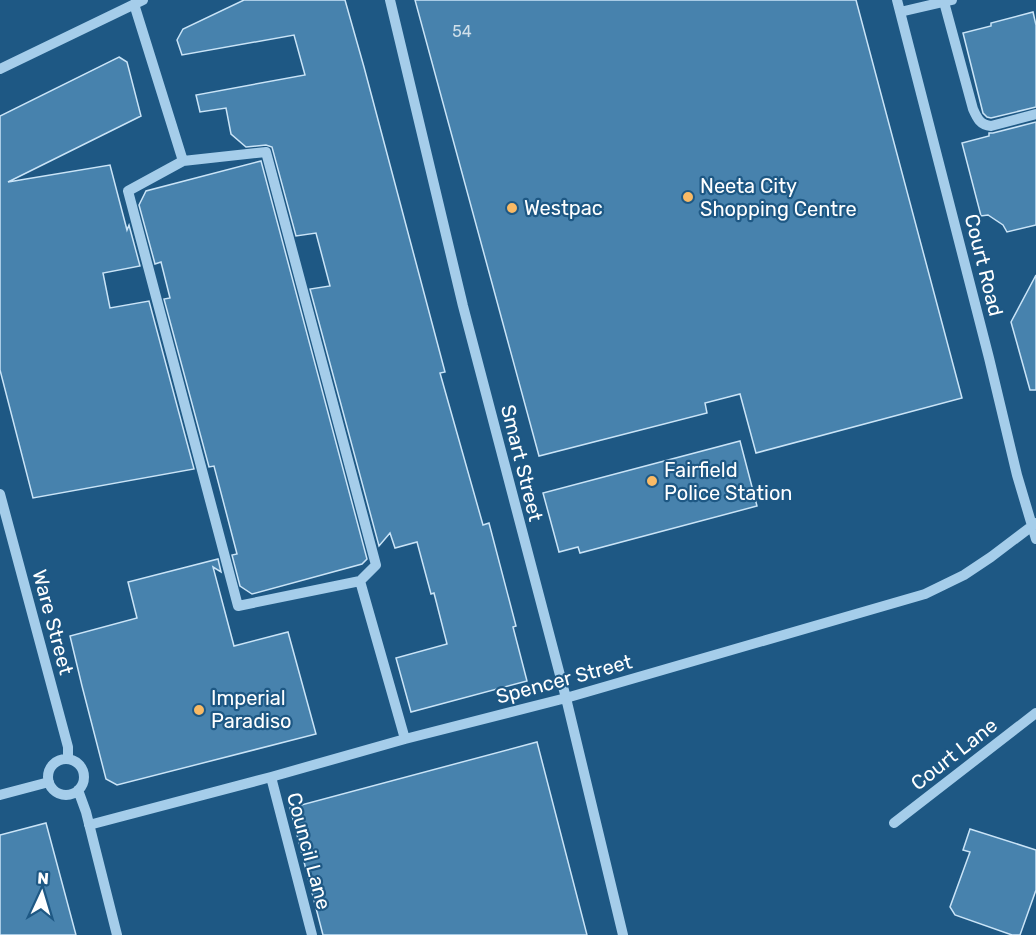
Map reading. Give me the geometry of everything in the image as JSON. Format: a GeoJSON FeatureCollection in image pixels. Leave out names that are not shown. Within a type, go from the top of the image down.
{"type":"FeatureCollection","features":[{"type":"Feature","properties":{"kind":"street","name":"Smart Street"},"geometry":{"type":"LineString","coordinates":[[390,0],[463,306],[566,698],[623,935]]}},
{"type":"Feature","properties":{"kind":"street","name":"Court Road"},"geometry":{"type":"LineString","coordinates":[[897,0],[1017,475],[1034,524],[1036,539]]}},
{"type":"Feature","properties":{"kind":"street"},"geometry":{"type":"LineString","coordinates":[[900,12],[948,1],[973,109],[980,122],[991,126],[1036,114]]}},
{"type":"Feature","properties":{"kind":"street"},"geometry":{"type":"LineString","coordinates":[[0,69],[138,2],[183,160]]}},
{"type":"Feature","properties":{"kind":"street"},"geometry":{"type":"LineString","coordinates":[[266,153],[376,565],[360,581],[238,606],[128,191],[183,160],[266,153]]}},
{"type":"Feature","properties":{"kind":"street","name":"Ware Street"},"geometry":{"type":"LineString","coordinates":[[0,494],[68,747],[68,759]]}},
{"type":"Feature","properties":{"kind":"street","name":"Spencer Street"},"geometry":{"type":"LineString","coordinates":[[89,825],[405,739],[566,698],[925,594],[964,575],[999,552],[1034,524]]}},
{"type":"Feature","properties":{"kind":"street"},"geometry":{"type":"LineString","coordinates":[[360,581],[405,739]]}},
{"type":"Feature","properties":{"kind":"street","name":"Court Lane"},"geometry":{"type":"LineString","coordinates":[[894,823],[1036,713]]}},
{"type":"Feature","properties":{"kind":"street"},"geometry":{"type":"LineString","coordinates":[[68,759],[78,764],[82,770],[84,781],[78,790],[71,794],[59,793],[49,782],[48,774],[57,761],[68,759]]}},
{"type":"Feature","properties":{"kind":"street","name":"Council Lane"},"geometry":{"type":"LineString","coordinates":[[271,777],[312,935]]}},
{"type":"Feature","properties":{"kind":"street"},"geometry":{"type":"LineString","coordinates":[[0,795],[49,782]]}},
{"type":"Feature","properties":{"kind":"street"},"geometry":{"type":"LineString","coordinates":[[78,790],[117,935]]}},
{"type":"Feature","properties":{"kind":"building"},"geometry":{"type":"Polygon","coordinates":[[[244,0],[345,0],[445,372],[440,373],[483,525],[489,523],[516,626],[513,627],[527,681],[411,712],[396,658],[447,644],[434,593],[431,594],[417,542],[395,548],[390,533],[379,546],[310,289],[330,286],[316,233],[296,236],[272,147],[266,145],[246,147],[231,134],[226,108],[200,112],[196,95],[305,75],[294,35],[182,55],[177,40],[183,29],[244,0]]]}},
{"type":"Feature","properties":{"kind":"building","name":"Neeta City Shopping Centre"},"geometry":{"type":"Polygon","coordinates":[[[415,0],[856,0],[962,398],[756,453],[740,394],[705,403],[707,413],[539,456],[415,0]]]}},
{"type":"Feature","properties":{"kind":"building"},"geometry":{"type":"Polygon","coordinates":[[[1033,12],[1036,25],[1036,107],[987,117],[983,113],[963,33],[1033,12]]]}},
{"type":"Feature","properties":{"kind":"building"},"geometry":{"type":"Polygon","coordinates":[[[119,57],[127,62],[141,116],[8,182],[110,165],[127,230],[129,225],[140,266],[103,273],[110,308],[149,301],[194,469],[33,498],[0,370],[0,116],[119,57]]]}},
{"type":"Feature","properties":{"kind":"building"},"geometry":{"type":"Polygon","coordinates":[[[1036,122],[1036,225],[1007,232],[1003,225],[988,215],[981,216],[962,143],[989,136],[989,133],[1036,122]]]}},
{"type":"Feature","properties":{"kind":"building"},"geometry":{"type":"Polygon","coordinates":[[[261,161],[367,559],[362,564],[252,594],[240,586],[232,555],[237,554],[214,466],[209,467],[164,299],[170,298],[161,262],[155,264],[139,205],[146,191],[261,161]]]}},
{"type":"Feature","properties":{"kind":"building"},"geometry":{"type":"Polygon","coordinates":[[[1036,275],[1036,390],[1030,390],[1011,322],[1036,275]]]}},
{"type":"Feature","properties":{"kind":"building"},"geometry":{"type":"Polygon","coordinates":[[[740,441],[757,506],[580,553],[578,547],[559,552],[543,493],[740,441]]]}},
{"type":"Feature","properties":{"kind":"building","name":"Imperial Paradiso"},"geometry":{"type":"Polygon","coordinates":[[[218,559],[221,572],[213,567],[234,646],[288,632],[316,734],[117,785],[106,779],[70,636],[137,618],[128,582],[218,559]]]}},
{"type":"Feature","properties":{"kind":"building"},"geometry":{"type":"Polygon","coordinates":[[[537,742],[587,935],[323,935],[290,808],[537,742]]]}},
{"type":"Feature","properties":{"kind":"building"},"geometry":{"type":"Polygon","coordinates":[[[46,823],[76,935],[0,935],[0,835],[46,823]]]}},
{"type":"Feature","properties":{"kind":"building"},"geometry":{"type":"Polygon","coordinates":[[[970,829],[1036,850],[1036,890],[1020,935],[1012,935],[955,915],[950,907],[970,852],[963,850],[970,829]]]}},
{"type":"Feature","properties":{"kind":"place","name":"Neeta City Shopping Centre"},"geometry":{"type":"Point","coordinates":[688,197]}},
{"type":"Feature","properties":{"kind":"place","name":"Westpac"},"geometry":{"type":"Point","coordinates":[512,208]}},
{"type":"Feature","properties":{"kind":"place","name":"Fairfield Police Station"},"geometry":{"type":"Point","coordinates":[652,481]}},
{"type":"Feature","properties":{"kind":"place","name":"Imperial Paradiso"},"geometry":{"type":"Point","coordinates":[199,710]}}]}
